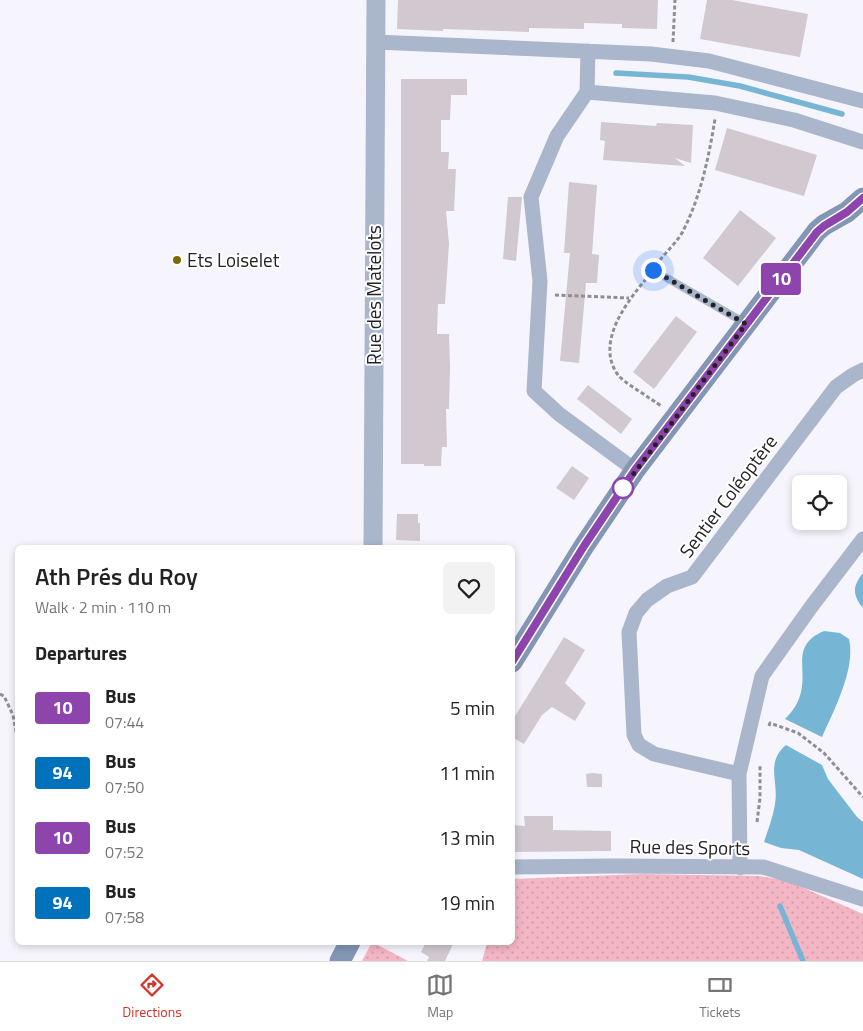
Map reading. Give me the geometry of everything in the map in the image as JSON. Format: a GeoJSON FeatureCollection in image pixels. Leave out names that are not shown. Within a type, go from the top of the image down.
{"type":"FeatureCollection","features":[{"type":"Feature","properties":{"kind":"main road"},"geometry":{"type":"LineString","coordinates":[[515,657],[584,546],[635,470],[817,232],[847,212],[863,198]]}},
{"type":"Feature","properties":{"kind":"main road"},"geometry":{"type":"LineString","coordinates":[[340,961],[348,945]]}},
{"type":"Feature","properties":{"kind":"street","name":"Rue des Matelots"},"geometry":{"type":"LineString","coordinates":[[373,545],[376,0]]}},
{"type":"Feature","properties":{"kind":"street"},"geometry":{"type":"LineString","coordinates":[[376,42],[672,56],[716,62],[863,101]]}},
{"type":"Feature","properties":{"kind":"street"},"geometry":{"type":"LineString","coordinates":[[588,51],[586,92],[557,136],[531,197],[540,281],[534,391],[559,414],[635,470]]}},
{"type":"Feature","properties":{"kind":"street"},"geometry":{"type":"LineString","coordinates":[[586,92],[715,103],[794,120],[863,142]]}},
{"type":"Feature","properties":{"kind":"street","name":"Sentier Coléoptère"},"geometry":{"type":"LineString","coordinates":[[739,774],[654,754],[639,745],[634,735],[630,632],[636,613],[647,600],[667,586],[692,577],[836,387],[853,374],[863,370]]}},
{"type":"Feature","properties":{"kind":"street"},"geometry":{"type":"LineString","coordinates":[[740,868],[739,774],[762,676],[811,606],[863,539]]}},
{"type":"Feature","properties":{"kind":"street","name":"Rue des Sports"},"geometry":{"type":"LineString","coordinates":[[515,867],[763,867],[863,899]]}},
{"type":"Feature","properties":{"kind":"lane"},"geometry":{"type":"LineString","coordinates":[[653,270],[746,324]]}},
{"type":"Feature","properties":{"kind":"path"},"geometry":{"type":"LineString","coordinates":[[672,56],[675,0]]}},
{"type":"Feature","properties":{"kind":"path"},"geometry":{"type":"LineString","coordinates":[[539,295],[629,298]]}},
{"type":"Feature","properties":{"kind":"path"},"geometry":{"type":"LineString","coordinates":[[0,694],[4,696],[13,715],[15,726]]}},
{"type":"Feature","properties":{"kind":"path"},"geometry":{"type":"LineString","coordinates":[[768,729],[770,723],[798,733],[824,753],[863,797]]}},
{"type":"Feature","properties":{"kind":"path"},"geometry":{"type":"LineString","coordinates":[[756,827],[760,798],[760,761]]}},
{"type":"Feature","properties":{"kind":"shaded area"},"geometry":{"type":"Polygon","coordinates":[[[642,874],[759,876],[788,881],[863,914],[863,961],[482,961],[486,945],[515,945],[515,879],[642,874]]]}},
{"type":"Feature","properties":{"kind":"shaded area"},"geometry":{"type":"Polygon","coordinates":[[[370,945],[378,945],[408,961],[362,961],[370,945]]]}},
{"type":"Feature","properties":{"kind":"water"},"geometry":{"type":"Polygon","coordinates":[[[863,573],[862,607],[855,594],[855,590],[857,582],[863,573]]]}},
{"type":"Feature","properties":{"kind":"water"},"geometry":{"type":"Polygon","coordinates":[[[824,631],[840,633],[849,639],[850,650],[847,676],[843,689],[822,737],[785,719],[795,707],[801,692],[802,657],[807,643],[824,631]]]}},
{"type":"Feature","properties":{"kind":"water"},"geometry":{"type":"Polygon","coordinates":[[[786,745],[822,765],[828,779],[863,822],[863,879],[799,850],[781,848],[764,842],[775,804],[774,766],[780,752],[786,745]]]}},
{"type":"Feature","properties":{"kind":"building"},"geometry":{"type":"Polygon","coordinates":[[[398,0],[658,0],[657,29],[622,28],[622,24],[584,23],[584,29],[529,28],[529,32],[397,29],[398,0]]]}},
{"type":"Feature","properties":{"kind":"building"},"geometry":{"type":"Polygon","coordinates":[[[707,0],[732,0],[808,14],[800,57],[700,39],[707,0]]]}},
{"type":"Feature","properties":{"kind":"building"},"geometry":{"type":"Polygon","coordinates":[[[401,79],[467,79],[467,95],[451,95],[450,120],[441,120],[441,152],[449,152],[448,169],[456,169],[454,211],[446,211],[449,244],[445,304],[438,304],[437,334],[449,334],[450,367],[449,409],[446,409],[447,447],[442,447],[441,466],[401,464],[401,79]]]}},
{"type":"Feature","properties":{"kind":"building"},"geometry":{"type":"Polygon","coordinates":[[[601,122],[656,126],[657,123],[693,125],[691,163],[675,158],[685,166],[603,160],[605,141],[600,140],[601,122]]]}},
{"type":"Feature","properties":{"kind":"building"},"geometry":{"type":"Polygon","coordinates":[[[727,128],[817,155],[804,196],[715,170],[727,128]]]}},
{"type":"Feature","properties":{"kind":"building"},"geometry":{"type":"Polygon","coordinates":[[[569,182],[597,185],[592,254],[599,255],[597,283],[586,283],[579,363],[560,361],[570,253],[564,253],[569,182]]]}},
{"type":"Feature","properties":{"kind":"building"},"geometry":{"type":"Polygon","coordinates":[[[508,197],[522,197],[516,261],[503,259],[508,197]]]}},
{"type":"Feature","properties":{"kind":"building"},"geometry":{"type":"Polygon","coordinates":[[[740,210],[776,238],[738,286],[703,258],[740,210]]]}},
{"type":"Feature","properties":{"kind":"building"},"geometry":{"type":"Polygon","coordinates":[[[676,316],[697,332],[654,389],[633,372],[676,316]]]}},
{"type":"Feature","properties":{"kind":"building"},"geometry":{"type":"Polygon","coordinates":[[[588,385],[632,419],[621,434],[577,399],[588,385]]]}},
{"type":"Feature","properties":{"kind":"building"},"geometry":{"type":"Polygon","coordinates":[[[572,466],[589,478],[574,500],[556,488],[572,466]]]}},
{"type":"Feature","properties":{"kind":"building"},"geometry":{"type":"Polygon","coordinates":[[[397,514],[418,514],[420,541],[396,540],[397,514]]]}},
{"type":"Feature","properties":{"kind":"building"},"geometry":{"type":"Polygon","coordinates":[[[564,637],[585,650],[565,683],[586,703],[575,721],[552,707],[542,715],[524,744],[515,739],[515,716],[564,637]]]}},
{"type":"Feature","properties":{"kind":"building"},"geometry":{"type":"Polygon","coordinates":[[[586,774],[602,774],[602,787],[587,787],[586,774]]]}},
{"type":"Feature","properties":{"kind":"building"},"geometry":{"type":"Polygon","coordinates":[[[524,816],[553,816],[553,830],[611,831],[611,851],[515,852],[515,825],[525,826],[524,816]]]}},
{"type":"Feature","properties":{"kind":"building"},"geometry":{"type":"Polygon","coordinates":[[[424,945],[453,945],[445,961],[427,961],[429,957],[421,952],[424,945]]]}},
{"type":"Feature","properties":{"kind":"waterway"},"geometry":{"type":"LineString","coordinates":[[616,73],[688,77],[740,86],[842,114]]}},
{"type":"Feature","properties":{"kind":"waterway"},"geometry":{"type":"LineString","coordinates":[[780,906],[803,961]]}},
{"type":"Feature","properties":{"kind":"bus line","name":"10"},"geometry":{"type":"LineString","coordinates":[[515,657],[584,546],[635,470],[817,232],[847,212],[863,198]]}},
{"type":"Feature","properties":{"kind":"place","name":"Ets Loiselet"},"geometry":{"type":"Point","coordinates":[177,260]}},
{"type":"Feature","properties":{"kind":"route"},"geometry":{"type":"LineString","coordinates":[[623,488],[746,324],[653,270]]}}]}
